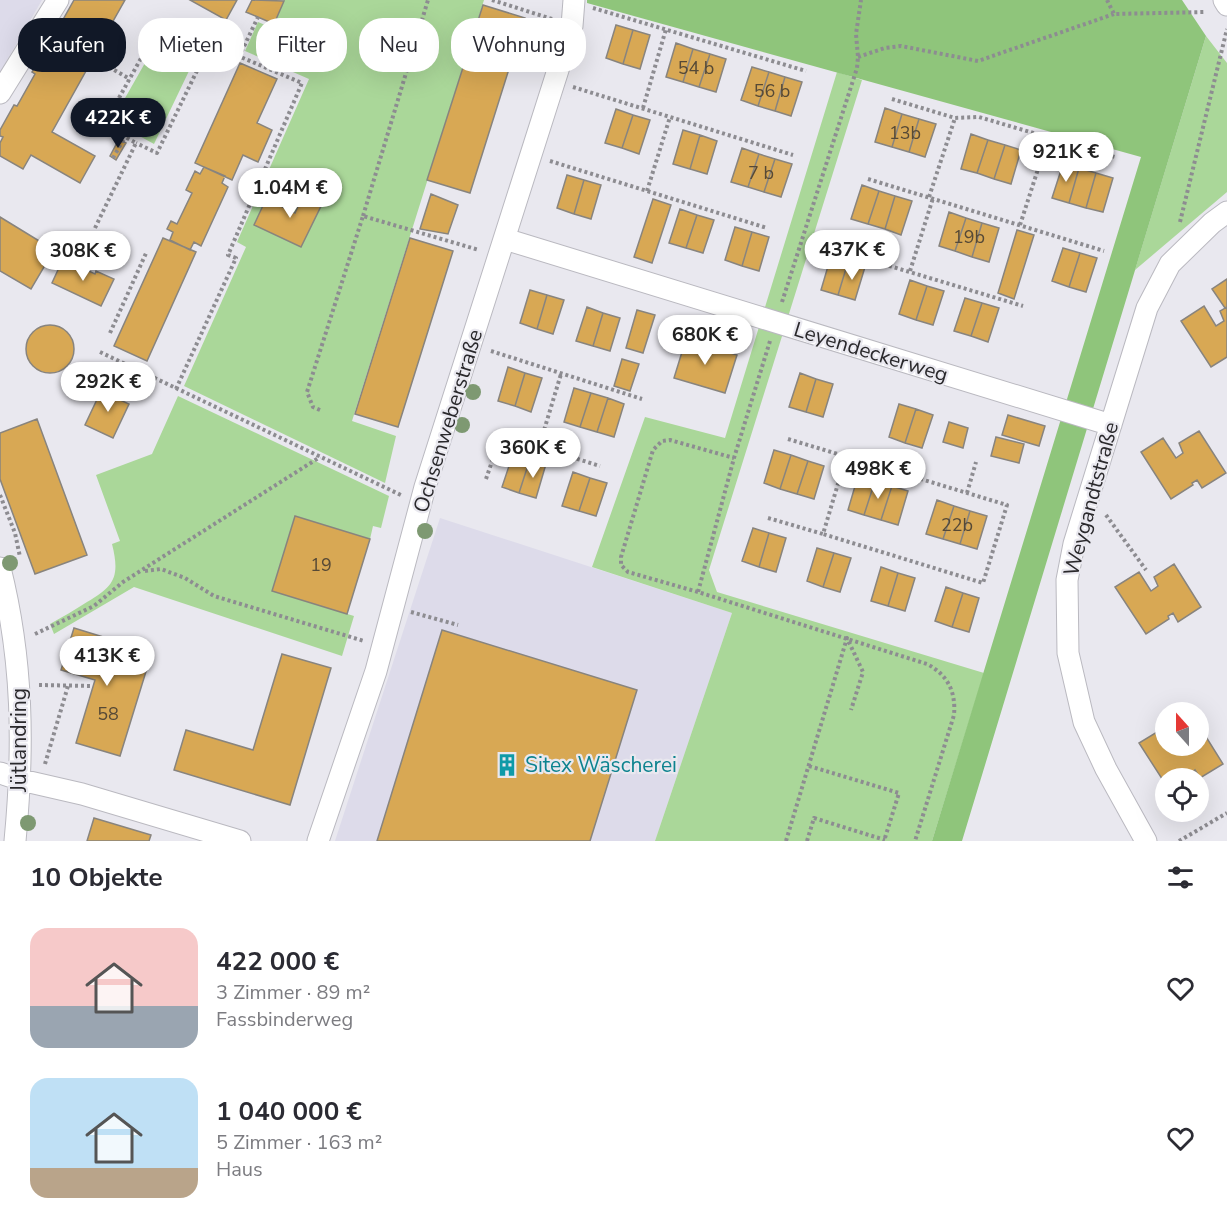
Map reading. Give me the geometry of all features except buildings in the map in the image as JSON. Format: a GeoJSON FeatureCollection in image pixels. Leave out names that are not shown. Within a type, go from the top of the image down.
{"type":"FeatureCollection","features":[{"type":"Feature","properties":{"kind":"street"},"geometry":{"type":"LineString","coordinates":[[47,18],[58,0]]}},
{"type":"Feature","properties":{"kind":"street","name":"Ochsenweberstraße"},"geometry":{"type":"LineString","coordinates":[[573,18],[574,1]]}},
{"type":"Feature","properties":{"kind":"street"},"geometry":{"type":"LineString","coordinates":[[0,93],[18,64]]}},
{"type":"Feature","properties":{"kind":"street","name":"Ochsenweberstraße"},"geometry":{"type":"LineString","coordinates":[[318,841],[383,646],[420,505],[558,72]]}},
{"type":"Feature","properties":{"kind":"street","name":"Weygandtstraße"},"geometry":{"type":"LineString","coordinates":[[1146,841],[1106,769],[1084,722],[1068,653],[1067,580],[1074,544],[1147,308],[1170,264],[1212,223],[1227,212]]}},
{"type":"Feature","properties":{"kind":"street","name":"Leyendeckerweg"},"geometry":{"type":"LineString","coordinates":[[502,248],[776,322],[1111,426]]}},
{"type":"Feature","properties":{"kind":"street","name":"Jütlandring"},"geometry":{"type":"LineString","coordinates":[[0,568],[15,644],[21,710],[21,780],[15,841]]}},
{"type":"Feature","properties":{"kind":"street"},"geometry":{"type":"LineString","coordinates":[[0,773],[82,794],[240,841]]}},
{"type":"Feature","properties":{"kind":"path"},"geometry":{"type":"LineString","coordinates":[[320,410],[313,407],[307,392],[428,0]]}},
{"type":"Feature","properties":{"kind":"path"},"geometry":{"type":"LineString","coordinates":[[492,0],[547,18]]}},
{"type":"Feature","properties":{"kind":"path"},"geometry":{"type":"LineString","coordinates":[[698,592],[734,458],[857,68],[856,34],[861,0]]}},
{"type":"Feature","properties":{"kind":"path"},"geometry":{"type":"LineString","coordinates":[[1107,0],[1114,14]]}},
{"type":"Feature","properties":{"kind":"path"},"geometry":{"type":"LineString","coordinates":[[574,1],[806,71]]}},
{"type":"Feature","properties":{"kind":"path"},"geometry":{"type":"LineString","coordinates":[[858,57],[885,48],[901,46],[978,61],[1114,14],[1220,6]]}},
{"type":"Feature","properties":{"kind":"path"},"geometry":{"type":"LineString","coordinates":[[244,46],[258,17]]}},
{"type":"Feature","properties":{"kind":"path"},"geometry":{"type":"LineString","coordinates":[[643,108],[666,29]]}},
{"type":"Feature","properties":{"kind":"path"},"geometry":{"type":"LineString","coordinates":[[1178,230],[1227,29]]}},
{"type":"Feature","properties":{"kind":"path"},"geometry":{"type":"LineString","coordinates":[[176,389],[236,258],[228,255],[302,83],[244,59]]}},
{"type":"Feature","properties":{"kind":"path"},"geometry":{"type":"LineString","coordinates":[[138,64],[104,125],[158,153],[197,72]]}},
{"type":"Feature","properties":{"kind":"path"},"geometry":{"type":"LineString","coordinates":[[118,72],[130,79]]}},
{"type":"Feature","properties":{"kind":"path"},"geometry":{"type":"LineString","coordinates":[[555,81],[793,155]]}},
{"type":"Feature","properties":{"kind":"path"},"geometry":{"type":"LineString","coordinates":[[892,99],[955,118],[979,117],[1115,157]]}},
{"type":"Feature","properties":{"kind":"path"},"geometry":{"type":"LineString","coordinates":[[647,191],[670,117]]}},
{"type":"Feature","properties":{"kind":"path"},"geometry":{"type":"LineString","coordinates":[[910,271],[955,118]]}},
{"type":"Feature","properties":{"kind":"path"},"geometry":{"type":"LineString","coordinates":[[113,158],[125,136]]}},
{"type":"Feature","properties":{"kind":"path"},"geometry":{"type":"LineString","coordinates":[[1020,225],[1048,137]]}},
{"type":"Feature","properties":{"kind":"path"},"geometry":{"type":"LineString","coordinates":[[95,228],[136,142]]}},
{"type":"Feature","properties":{"kind":"path"},"geometry":{"type":"LineString","coordinates":[[532,156],[767,228]]}},
{"type":"Feature","properties":{"kind":"path"},"geometry":{"type":"LineString","coordinates":[[868,179],[1104,251]]}},
{"type":"Feature","properties":{"kind":"path"},"geometry":{"type":"LineString","coordinates":[[363,216],[502,248]]}},
{"type":"Feature","properties":{"kind":"path"},"geometry":{"type":"LineString","coordinates":[[110,333],[147,251]]}},
{"type":"Feature","properties":{"kind":"path"},"geometry":{"type":"LineString","coordinates":[[843,252],[1023,306]]}},
{"type":"Feature","properties":{"kind":"path"},"geometry":{"type":"LineString","coordinates":[[471,345],[642,399]]}},
{"type":"Feature","properties":{"kind":"path"},"geometry":{"type":"LineString","coordinates":[[100,352],[420,505]]}},
{"type":"Feature","properties":{"kind":"path"},"geometry":{"type":"LineString","coordinates":[[539,447],[561,374]]}},
{"type":"Feature","properties":{"kind":"path"},"geometry":{"type":"LineString","coordinates":[[486,479],[501,435],[600,466]]}},
{"type":"Feature","properties":{"kind":"path"},"geometry":{"type":"LineString","coordinates":[[768,518],[983,583],[1007,505],[788,439]]}},
{"type":"Feature","properties":{"kind":"path"},"geometry":{"type":"LineString","coordinates":[[734,458],[670,440],[659,443],[653,450],[621,557],[621,565],[628,572],[847,638],[927,664],[943,674],[953,692],[954,715],[915,841]]}},
{"type":"Feature","properties":{"kind":"path"},"geometry":{"type":"LineString","coordinates":[[15,644],[88,609],[123,582],[321,457]]}},
{"type":"Feature","properties":{"kind":"path"},"geometry":{"type":"LineString","coordinates":[[823,534],[846,457]]}},
{"type":"Feature","properties":{"kind":"path"},"geometry":{"type":"LineString","coordinates":[[967,493],[976,462]]}},
{"type":"Feature","properties":{"kind":"path"},"geometry":{"type":"LineString","coordinates":[[1088,498],[1106,515],[1146,570]]}},
{"type":"Feature","properties":{"kind":"path"},"geometry":{"type":"LineString","coordinates":[[141,572],[160,569],[185,578],[214,596],[383,646]]}},
{"type":"Feature","properties":{"kind":"path"},"geometry":{"type":"LineString","coordinates":[[430,617],[458,625]]}},
{"type":"Feature","properties":{"kind":"path"},"geometry":{"type":"LineString","coordinates":[[847,638],[863,672],[851,710]]}},
{"type":"Feature","properties":{"kind":"path"},"geometry":{"type":"LineString","coordinates":[[786,841],[847,638]]}},
{"type":"Feature","properties":{"kind":"path"},"geometry":{"type":"LineString","coordinates":[[38,685],[93,686]]}},
{"type":"Feature","properties":{"kind":"path"},"geometry":{"type":"LineString","coordinates":[[45,764],[68,686]]}},
{"type":"Feature","properties":{"kind":"path"},"geometry":{"type":"LineString","coordinates":[[807,841],[814,818],[885,840],[899,793],[808,766]]}},
{"type":"Feature","properties":{"kind":"path"},"geometry":{"type":"LineString","coordinates":[[1179,841],[1227,813]]}},
{"type":"Feature","properties":{"kind":"shaded area"},"geometry":{"type":"Polygon","coordinates":[[[0,0],[42,0],[32,18],[18,18],[18,41],[0,72],[0,0]]]}},
{"type":"Feature","properties":{"kind":"shaded area"},"geometry":{"type":"Polygon","coordinates":[[[440,518],[732,613],[655,841],[335,841],[440,518]]]}},
{"type":"Feature","properties":{"kind":"green space"},"geometry":{"type":"Polygon","coordinates":[[[484,0],[478,18],[451,18],[451,72],[461,72],[352,421],[396,436],[385,483],[184,386],[246,247],[237,242],[309,79],[293,72],[347,72],[347,18],[275,18],[284,1],[484,0]]]}},
{"type":"Feature","properties":{"kind":"green space"},"geometry":{"type":"Polygon","coordinates":[[[587,0],[1182,0],[1206,36],[962,841],[932,841],[1141,157],[587,3],[587,0]]]}},
{"type":"Feature","properties":{"kind":"green space"},"geometry":{"type":"Polygon","coordinates":[[[256,26],[256,56],[245,51],[256,26]]]}},
{"type":"Feature","properties":{"kind":"green space"},"geometry":{"type":"Polygon","coordinates":[[[1206,36],[1227,63],[1227,192],[1135,270],[1206,36]]]}},
{"type":"Feature","properties":{"kind":"green space"},"geometry":{"type":"Polygon","coordinates":[[[140,72],[188,72],[154,144],[112,121],[140,72]]]}},
{"type":"Feature","properties":{"kind":"green space"},"geometry":{"type":"Polygon","coordinates":[[[837,72],[862,80],[709,570],[717,592],[984,673],[932,841],[655,841],[732,613],[592,567],[645,417],[725,438],[837,72]]]}},
{"type":"Feature","properties":{"kind":"green space"},"geometry":{"type":"Polygon","coordinates":[[[178,396],[389,496],[381,528],[373,526],[370,539],[295,516],[272,591],[354,616],[342,656],[134,587],[54,634],[50,624],[104,591],[115,572],[112,544],[120,541],[96,475],[152,454],[178,396]]]}},
{"type":"Feature","properties":{"kind":"place","name":"Sitex Wäscherei"},"geometry":{"type":"Point","coordinates":[507,765]}}]}
